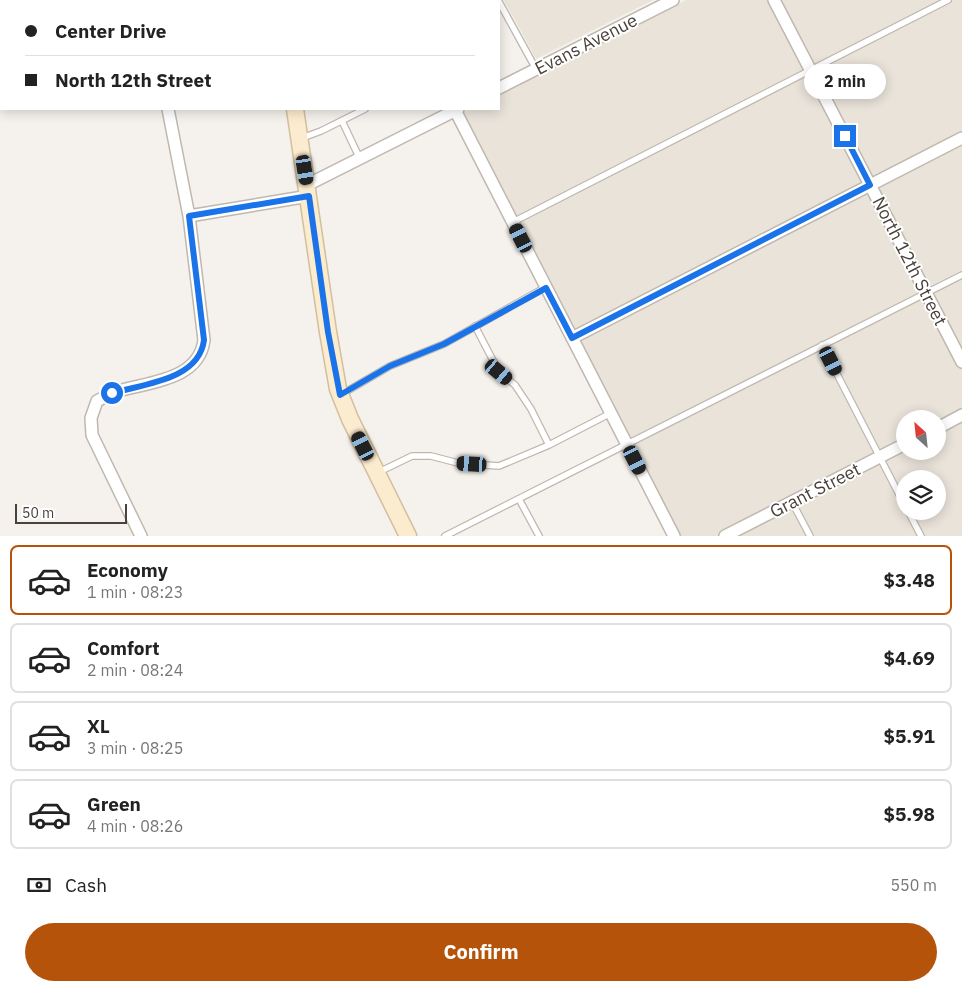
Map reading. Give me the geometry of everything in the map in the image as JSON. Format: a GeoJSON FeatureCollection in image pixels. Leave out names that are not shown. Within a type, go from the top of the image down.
{"type":"FeatureCollection","features":[{"type":"Feature","properties":{"kind":"main road"},"geometry":{"type":"LineString","coordinates":[[296,110],[328,332],[340,395],[408,536]]}},
{"type":"Feature","properties":{"kind":"street","name":"Evans Avenue"},"geometry":{"type":"LineString","coordinates":[[500,87],[673,0]]}},
{"type":"Feature","properties":{"kind":"street","name":"North 12th Street"},"geometry":{"type":"LineString","coordinates":[[774,0],[962,362]]}},
{"type":"Feature","properties":{"kind":"street"},"geometry":{"type":"LineString","coordinates":[[141,536],[92,434],[91,418],[98,401],[112,393],[174,377],[195,363],[203,348],[204,340],[189,216],[168,110]]}},
{"type":"Feature","properties":{"kind":"street"},"geometry":{"type":"LineString","coordinates":[[189,216],[308,191],[360,158],[453,110],[513,222],[674,536]]}},
{"type":"Feature","properties":{"kind":"street"},"geometry":{"type":"LineString","coordinates":[[572,338],[962,138]]}},
{"type":"Feature","properties":{"kind":"street"},"geometry":{"type":"LineString","coordinates":[[946,424],[962,416]]}},
{"type":"Feature","properties":{"kind":"street","name":"Grant Street"},"geometry":{"type":"LineString","coordinates":[[725,536],[896,449]]}},
{"type":"Feature","properties":{"kind":"lane"},"geometry":{"type":"LineString","coordinates":[[513,222],[948,0]]}},
{"type":"Feature","properties":{"kind":"lane"},"geometry":{"type":"LineString","coordinates":[[500,4],[536,69]]}},
{"type":"Feature","properties":{"kind":"lane"},"geometry":{"type":"LineString","coordinates":[[300,139],[363,110]]}},
{"type":"Feature","properties":{"kind":"lane"},"geometry":{"type":"LineString","coordinates":[[342,121],[360,158]]}},
{"type":"Feature","properties":{"kind":"lane"},"geometry":{"type":"LineString","coordinates":[[445,536],[962,275]]}},
{"type":"Feature","properties":{"kind":"lane"},"geometry":{"type":"LineString","coordinates":[[340,395],[390,366],[444,344],[546,288]]}},
{"type":"Feature","properties":{"kind":"lane"},"geometry":{"type":"LineString","coordinates":[[475,326],[499,372],[515,385],[532,409],[549,445]]}},
{"type":"Feature","properties":{"kind":"lane"},"geometry":{"type":"LineString","coordinates":[[822,346],[896,488]]}},
{"type":"Feature","properties":{"kind":"lane"},"geometry":{"type":"LineString","coordinates":[[377,473],[412,456],[431,456],[458,463],[498,466],[549,445],[611,413]]}},
{"type":"Feature","properties":{"kind":"lane"},"geometry":{"type":"LineString","coordinates":[[520,499],[539,536]]}},
{"type":"Feature","properties":{"kind":"lane"},"geometry":{"type":"LineString","coordinates":[[792,502],[810,536]]}},
{"type":"Feature","properties":{"kind":"lane"},"geometry":{"type":"LineString","coordinates":[[913,520],[921,536]]}},
{"type":"Feature","properties":{"kind":"shaded area"},"geometry":{"type":"Polygon","coordinates":[[[504,0],[653,0],[536,59],[504,0]]]}},
{"type":"Feature","properties":{"kind":"shaded area"},"geometry":{"type":"Polygon","coordinates":[[[686,0],[962,0],[962,536],[681,536],[462,113],[468,110],[500,110],[500,93],[686,0]]]}},
{"type":"Feature","properties":{"kind":"route"},"geometry":{"type":"LineString","coordinates":[[112,393],[174,377],[195,363],[203,348],[204,340],[189,216],[309,196],[328,332],[340,395],[390,366],[444,344],[546,288],[572,338],[870,185],[845,136]]}}]}
